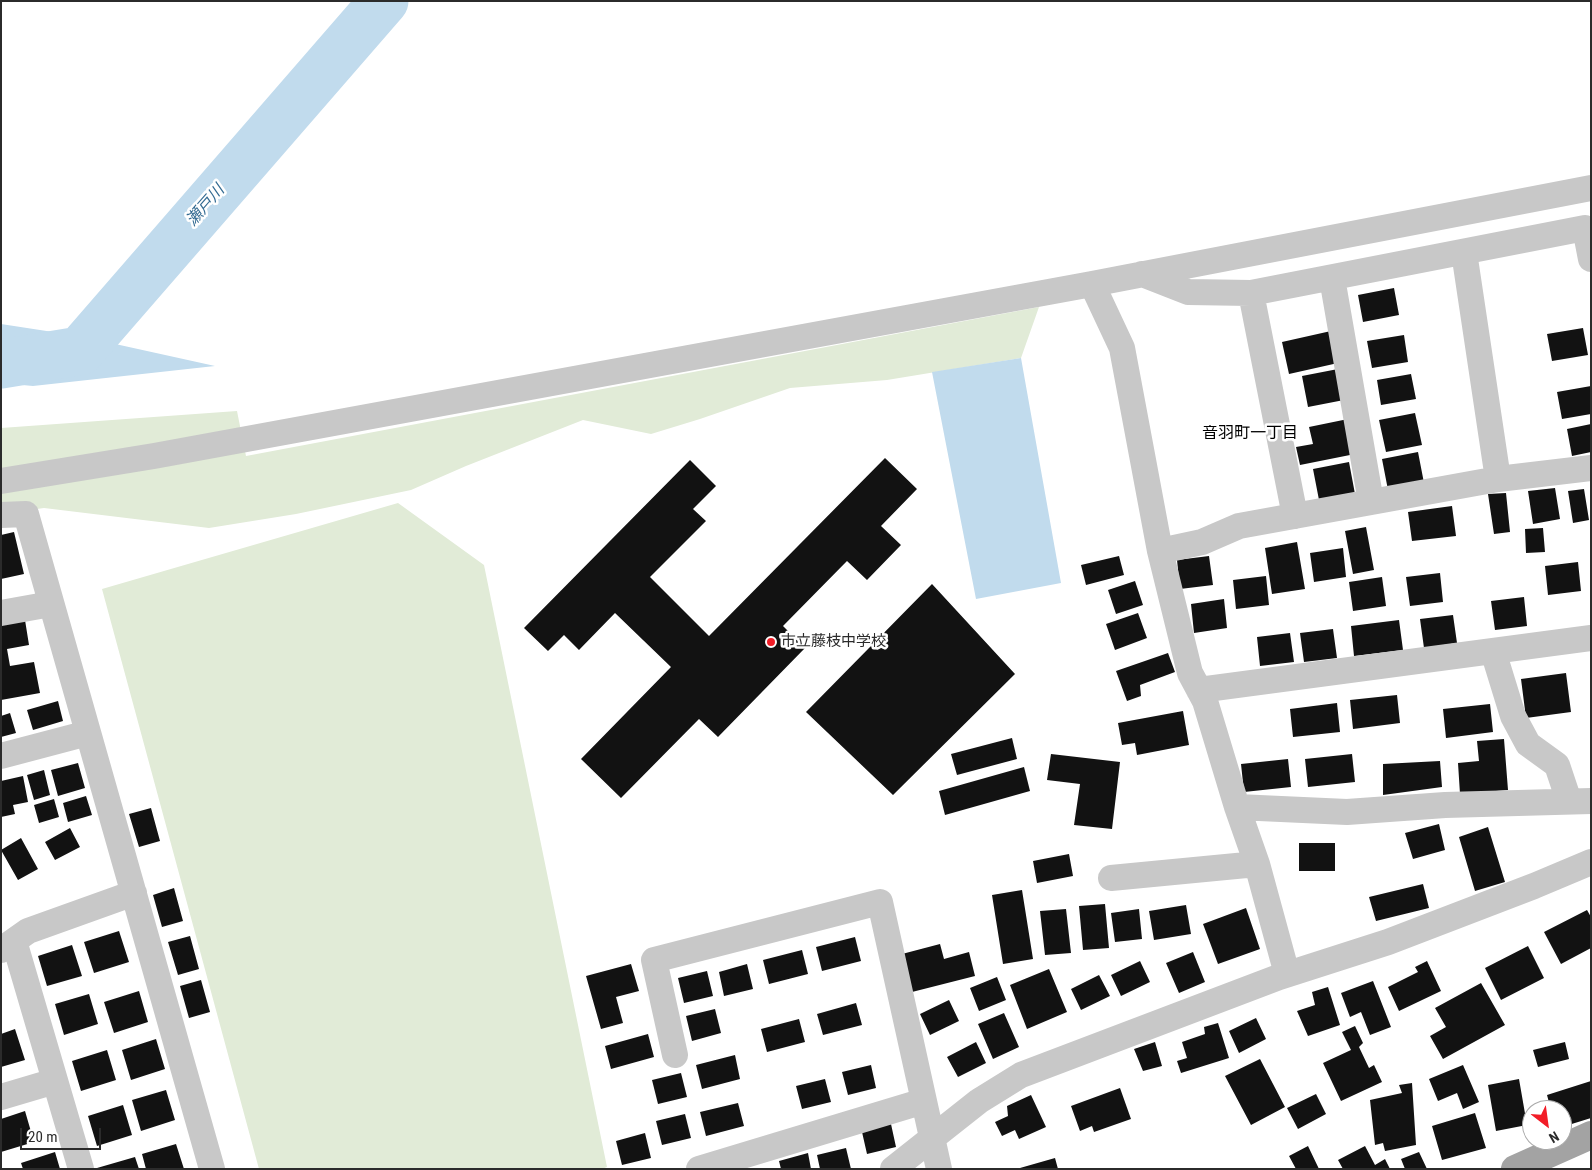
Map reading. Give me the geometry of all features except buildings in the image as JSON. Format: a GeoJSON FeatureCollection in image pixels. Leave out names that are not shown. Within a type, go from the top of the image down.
{"type":"FeatureCollection","features":[{"type":"Feature","properties":{"kind":"main road"},"geometry":{"type":"LineString","coordinates":[[1515,1169],[1591,1135]]}},
{"type":"Feature","properties":{"kind":"street"},"geometry":{"type":"LineString","coordinates":[[1,481],[154,456],[1092,284],[1591,188]]}},
{"type":"Feature","properties":{"kind":"street"},"geometry":{"type":"LineString","coordinates":[[1142,274],[1188,292],[1251,294],[1585,228],[1591,259]]}},
{"type":"Feature","properties":{"kind":"street"},"geometry":{"type":"LineString","coordinates":[[1464,252],[1498,479]]}},
{"type":"Feature","properties":{"kind":"street"},"geometry":{"type":"LineString","coordinates":[[1332,278],[1371,502]]}},
{"type":"Feature","properties":{"kind":"street"},"geometry":{"type":"LineString","coordinates":[[1092,284],[1122,348],[1160,552],[1190,673],[1205,701],[1257,864],[1287,974]]}},
{"type":"Feature","properties":{"kind":"street"},"geometry":{"type":"LineString","coordinates":[[1251,294],[1295,516]]}},
{"type":"Feature","properties":{"kind":"street"},"geometry":{"type":"LineString","coordinates":[[1160,552],[1202,542],[1239,526],[1498,479],[1591,468]]}},
{"type":"Feature","properties":{"kind":"street"},"geometry":{"type":"LineString","coordinates":[[1,514],[26,514],[212,1169]]}},
{"type":"Feature","properties":{"kind":"street"},"geometry":{"type":"LineString","coordinates":[[1,614],[51,604]]}},
{"type":"Feature","properties":{"kind":"street"},"geometry":{"type":"LineString","coordinates":[[1199,690],[1591,638]]}},
{"type":"Feature","properties":{"kind":"street"},"geometry":{"type":"LineString","coordinates":[[1493,651],[1513,716],[1528,744],[1557,766],[1580,801]]}},
{"type":"Feature","properties":{"kind":"street"},"geometry":{"type":"LineString","coordinates":[[1,756],[88,733]]}},
{"type":"Feature","properties":{"kind":"street"},"geometry":{"type":"LineString","coordinates":[[1237,806],[1347,812],[1445,805],[1580,801]]}},
{"type":"Feature","properties":{"kind":"street"},"geometry":{"type":"LineString","coordinates":[[893,1169],[979,1101],[1021,1075],[1287,974],[1388,942],[1591,862]]}},
{"type":"Feature","properties":{"kind":"street"},"geometry":{"type":"LineString","coordinates":[[1111,878],[1257,864]]}},
{"type":"Feature","properties":{"kind":"street"},"geometry":{"type":"LineString","coordinates":[[81,1169],[55,1081],[8,945],[28,931],[134,893]]}},
{"type":"Feature","properties":{"kind":"street"},"geometry":{"type":"LineString","coordinates":[[675,1055],[654,960],[880,902],[939,1169]]}},
{"type":"Feature","properties":{"kind":"street"},"geometry":{"type":"LineString","coordinates":[[1,1097],[55,1081]]}},
{"type":"Feature","properties":{"kind":"street"},"geometry":{"type":"LineString","coordinates":[[699,1169],[924,1101]]}},
{"type":"Feature","properties":{"kind":"green space"},"geometry":{"type":"Polygon","coordinates":[[[1039,307],[1021,358],[887,380],[790,388],[651,434],[583,420],[411,490],[296,514],[209,528],[44,508],[1,514],[1,428],[237,411],[246,456],[1039,307]]]}},
{"type":"Feature","properties":{"kind":"green space"},"geometry":{"type":"Polygon","coordinates":[[[398,503],[484,565],[607,1167],[602,1169],[259,1169],[102,589],[398,503]]]}},
{"type":"Feature","properties":{"kind":"water"},"geometry":{"type":"Polygon","coordinates":[[[1,324],[79,336],[215,366],[33,386],[1,383],[1,324]]]}},
{"type":"Feature","properties":{"kind":"water"},"geometry":{"type":"Polygon","coordinates":[[[1021,358],[1061,583],[976,599],[932,372],[1021,358]]]}},
{"type":"Feature","properties":{"kind":"waterway","name":"瀬戸川"},"geometry":{"type":"LineString","coordinates":[[1,364],[80,351],[384,1]]}},
{"type":"Feature","properties":{"kind":"place","name":"市立藤枝中学校"},"geometry":{"type":"Point","coordinates":[771,642]}},
{"type":"Feature","properties":{"kind":"district","name":"音羽町一丁目"},"geometry":{"type":"Point","coordinates":[1250,434]}}]}
